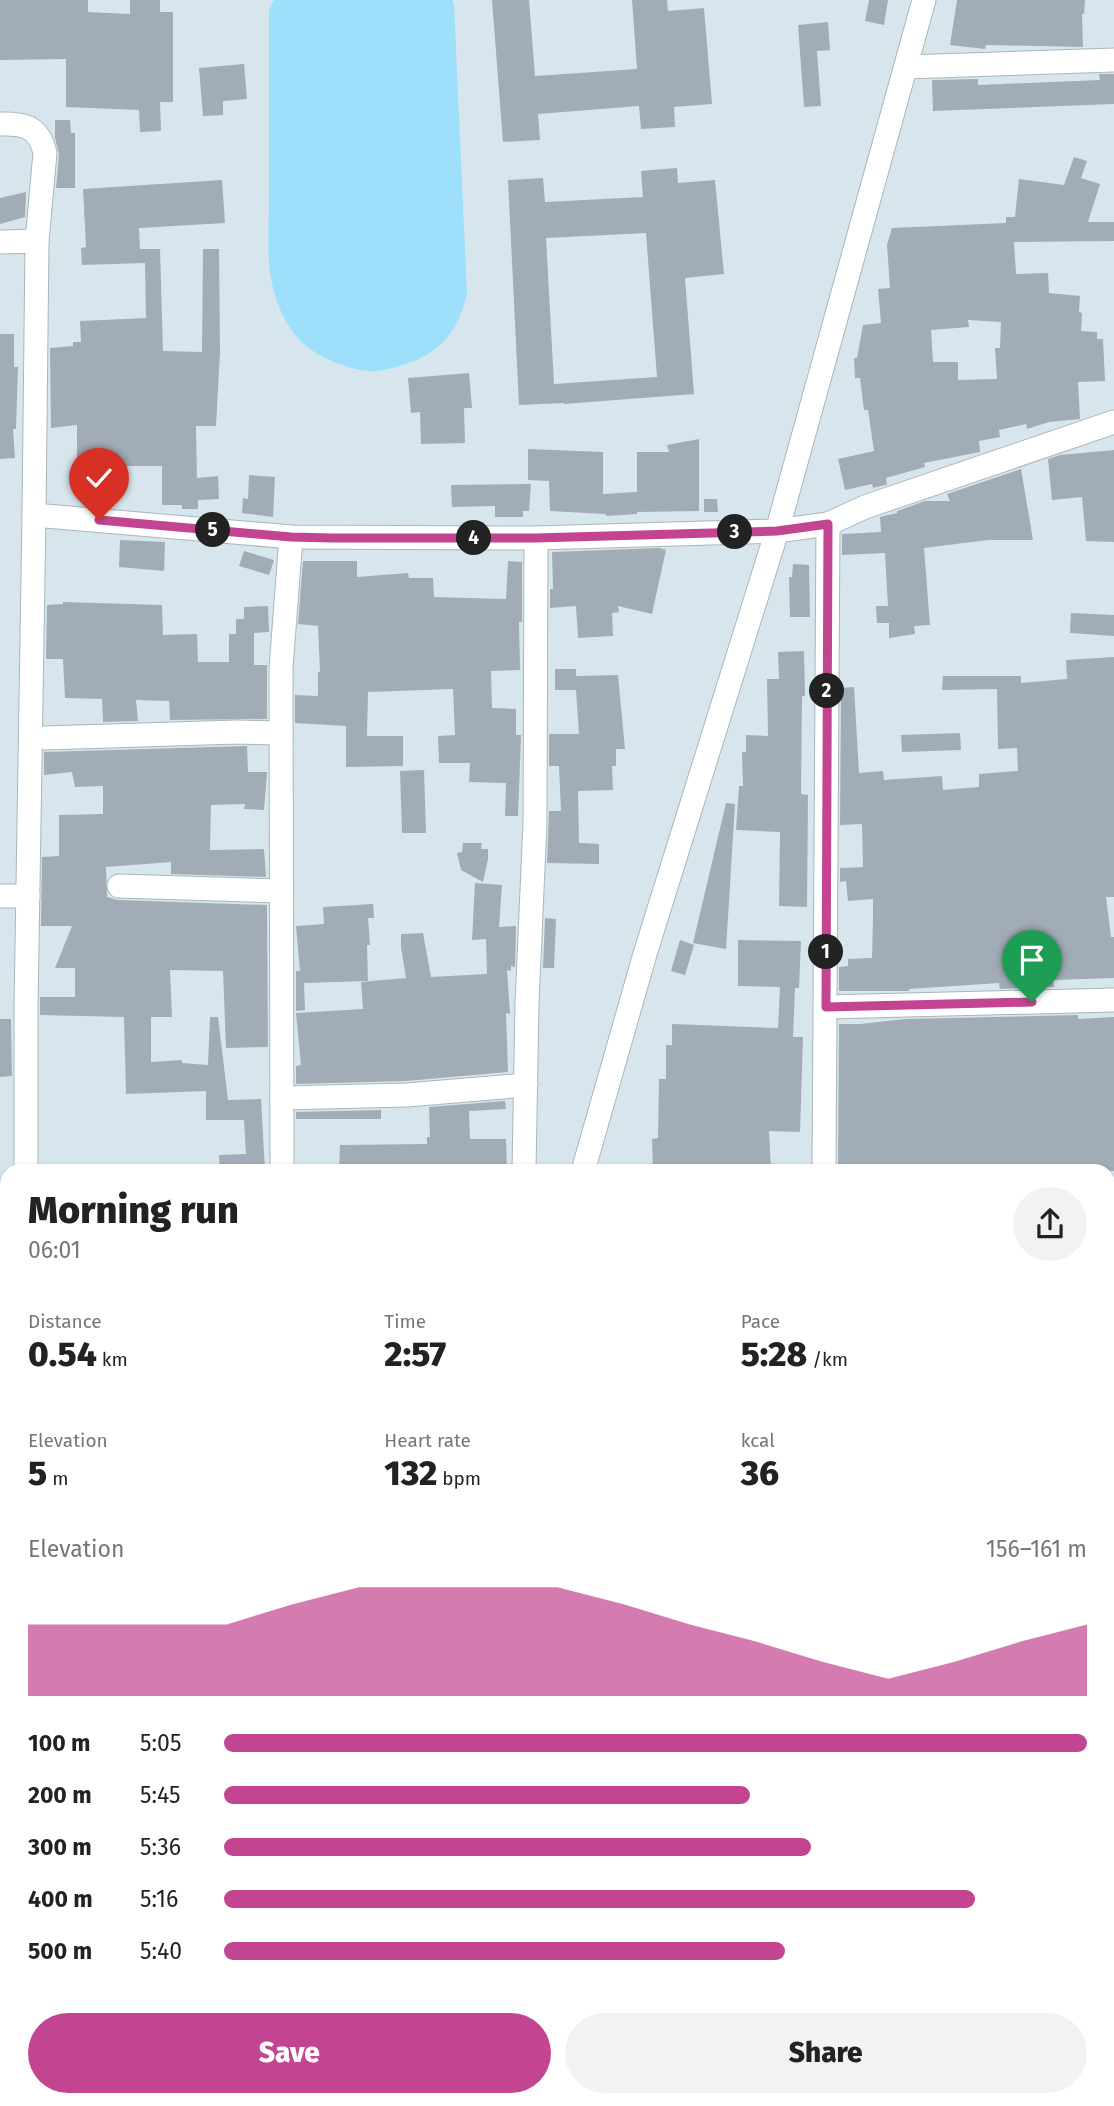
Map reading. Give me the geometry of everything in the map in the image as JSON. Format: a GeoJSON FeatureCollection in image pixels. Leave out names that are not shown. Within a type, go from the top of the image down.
{"type":"FeatureCollection","features":[{"type":"Feature","properties":{"kind":"street"},"geometry":{"type":"LineString","coordinates":[[585,1164],[645,954],[777,531],[906,67],[920,4]]}},
{"type":"Feature","properties":{"kind":"street"},"geometry":{"type":"LineString","coordinates":[[906,67],[1114,60]]}},
{"type":"Feature","properties":{"kind":"street"},"geometry":{"type":"LineString","coordinates":[[0,124],[13,123],[31,128],[42,141],[45,153],[37,241],[27,896],[26,1164]]}},
{"type":"Feature","properties":{"kind":"street"},"geometry":{"type":"LineString","coordinates":[[0,242],[37,241]]}},
{"type":"Feature","properties":{"kind":"street"},"geometry":{"type":"LineString","coordinates":[[34,515],[291,537],[536,538],[777,531],[828,524],[865,507],[1114,422]]}},
{"type":"Feature","properties":{"kind":"street"},"geometry":{"type":"LineString","coordinates":[[824,1164],[828,524]]}},
{"type":"Feature","properties":{"kind":"street"},"geometry":{"type":"LineString","coordinates":[[282,1164],[281,668],[291,537]]}},
{"type":"Feature","properties":{"kind":"street"},"geometry":{"type":"LineString","coordinates":[[524,1164],[536,823],[536,538]]}},
{"type":"Feature","properties":{"kind":"street"},"geometry":{"type":"LineString","coordinates":[[45,738],[281,733]]}},
{"type":"Feature","properties":{"kind":"street"},"geometry":{"type":"LineString","coordinates":[[119,886],[281,891]]}},
{"type":"Feature","properties":{"kind":"street"},"geometry":{"type":"LineString","coordinates":[[0,896],[27,896]]}},
{"type":"Feature","properties":{"kind":"street"},"geometry":{"type":"LineString","coordinates":[[826,1007],[1114,1000]]}},
{"type":"Feature","properties":{"kind":"street"},"geometry":{"type":"LineString","coordinates":[[282,1098],[407,1094],[526,1084]]}},
{"type":"Feature","properties":{"kind":"shaded area"},"geometry":{"type":"Polygon","coordinates":[[[274,0],[452,0],[454,4],[467,294],[458,321],[444,341],[425,356],[413,361],[376,371],[359,370],[339,364],[303,344],[290,328],[279,306],[272,283],[268,245],[269,9],[274,0]]]}},
{"type":"Feature","properties":{"kind":"building"},"geometry":{"type":"Polygon","coordinates":[[[0,0],[88,0],[88,12],[130,14],[130,0],[160,0],[160,12],[173,12],[173,102],[160,102],[161,131],[140,132],[139,110],[66,107],[66,59],[0,60],[0,0]]]}},
{"type":"Feature","properties":{"kind":"building"},"geometry":{"type":"Polygon","coordinates":[[[492,0],[529,0],[535,76],[637,69],[632,0],[667,0],[668,11],[704,8],[712,104],[674,107],[675,127],[641,129],[639,106],[538,114],[540,140],[503,142],[492,0]]]}},
{"type":"Feature","properties":{"kind":"building"},"geometry":{"type":"Polygon","coordinates":[[[869,0],[888,0],[884,25],[865,21],[869,0]]]}},
{"type":"Feature","properties":{"kind":"building"},"geometry":{"type":"Polygon","coordinates":[[[957,0],[1085,0],[1082,14],[1083,47],[986,45],[985,49],[950,45],[957,0]]]}},
{"type":"Feature","properties":{"kind":"building"},"geometry":{"type":"Polygon","coordinates":[[[828,22],[830,50],[817,51],[821,106],[804,107],[798,25],[828,22]]]}},
{"type":"Feature","properties":{"kind":"building"},"geometry":{"type":"Polygon","coordinates":[[[244,64],[247,99],[223,101],[223,115],[203,116],[199,68],[244,64]]]}},
{"type":"Feature","properties":{"kind":"building"},"geometry":{"type":"Polygon","coordinates":[[[1099,74],[1114,74],[1114,104],[933,111],[932,80],[978,79],[978,85],[1100,80],[1099,74]]]}},
{"type":"Feature","properties":{"kind":"building"},"geometry":{"type":"Polygon","coordinates":[[[55,120],[70,120],[71,133],[75,133],[75,188],[56,188],[59,154],[55,138],[55,120]]]}},
{"type":"Feature","properties":{"kind":"building"},"geometry":{"type":"Polygon","coordinates":[[[1074,157],[1087,161],[1081,178],[1100,184],[1088,222],[1114,222],[1114,241],[1014,242],[1016,274],[1048,273],[1049,293],[1080,296],[1081,331],[1097,332],[1097,339],[1103,339],[1105,381],[1078,382],[1080,419],[1049,422],[1027,429],[1026,424],[999,430],[1000,437],[979,441],[980,452],[924,463],[925,467],[886,478],[887,485],[873,488],[872,484],[845,490],[838,459],[874,451],[860,378],[855,378],[854,358],[857,358],[863,325],[881,323],[878,289],[890,288],[887,245],[892,228],[1006,223],[1006,217],[1015,217],[1019,179],[1064,185],[1074,157]],[[968,320],[969,327],[931,330],[933,362],[958,362],[958,380],[997,379],[995,348],[1000,348],[1001,322],[968,320]]]}},
{"type":"Feature","properties":{"kind":"building"},"geometry":{"type":"Polygon","coordinates":[[[677,168],[678,183],[715,180],[724,274],[685,278],[694,394],[519,405],[508,180],[543,178],[545,202],[643,197],[641,171],[677,168]],[[646,233],[546,238],[554,384],[657,377],[646,233]]]}},
{"type":"Feature","properties":{"kind":"building"},"geometry":{"type":"Polygon","coordinates":[[[222,180],[225,223],[139,228],[140,249],[160,249],[163,351],[202,352],[203,249],[219,249],[220,352],[216,426],[196,426],[197,478],[218,476],[219,499],[198,500],[198,509],[182,509],[182,505],[162,505],[162,466],[77,466],[77,425],[51,428],[50,348],[73,346],[73,342],[81,342],[80,321],[146,318],[145,263],[82,265],[81,248],[86,247],[83,189],[222,180]]]}},
{"type":"Feature","properties":{"kind":"building"},"geometry":{"type":"Polygon","coordinates":[[[26,192],[25,217],[0,224],[0,198],[26,192]]]}},
{"type":"Feature","properties":{"kind":"building"},"geometry":{"type":"Polygon","coordinates":[[[0,334],[14,334],[14,367],[18,367],[16,429],[13,429],[15,458],[0,459],[0,334]]]}},
{"type":"Feature","properties":{"kind":"building"},"geometry":{"type":"Polygon","coordinates":[[[469,373],[472,408],[464,408],[465,443],[421,444],[420,412],[411,413],[408,378],[469,373]]]}},
{"type":"Feature","properties":{"kind":"building"},"geometry":{"type":"Polygon","coordinates":[[[699,439],[699,511],[637,512],[606,516],[550,511],[549,481],[528,480],[528,449],[603,452],[603,494],[637,492],[637,452],[669,452],[667,445],[699,439]]]}},
{"type":"Feature","properties":{"kind":"building"},"geometry":{"type":"Polygon","coordinates":[[[1114,450],[1114,542],[1086,541],[1082,497],[1052,500],[1048,459],[1060,455],[1114,450]]]}},
{"type":"Feature","properties":{"kind":"building"},"geometry":{"type":"Polygon","coordinates":[[[1021,469],[1033,540],[988,540],[924,548],[930,625],[914,626],[915,634],[889,638],[889,623],[877,623],[876,606],[888,606],[885,553],[842,555],[842,534],[881,532],[880,517],[925,501],[950,501],[947,494],[1021,469]]]}},
{"type":"Feature","properties":{"kind":"building"},"geometry":{"type":"Polygon","coordinates":[[[249,475],[275,477],[273,517],[242,513],[243,498],[248,499],[249,475]]]}},
{"type":"Feature","properties":{"kind":"building"},"geometry":{"type":"Polygon","coordinates":[[[531,484],[529,511],[523,511],[523,517],[495,517],[495,506],[452,507],[451,485],[531,484]]]}},
{"type":"Feature","properties":{"kind":"building"},"geometry":{"type":"Polygon","coordinates":[[[704,499],[717,499],[718,512],[704,512],[704,499]]]}},
{"type":"Feature","properties":{"kind":"building"},"geometry":{"type":"Polygon","coordinates":[[[120,540],[165,542],[164,571],[119,567],[120,540]]]}},
{"type":"Feature","properties":{"kind":"building"},"geometry":{"type":"Polygon","coordinates":[[[659,548],[666,550],[652,614],[618,606],[619,612],[612,613],[613,636],[578,638],[576,606],[550,608],[550,589],[553,589],[552,552],[659,548]]]}},
{"type":"Feature","properties":{"kind":"building"},"geometry":{"type":"Polygon","coordinates":[[[244,551],[274,560],[269,575],[239,566],[244,551]]]}},
{"type":"Feature","properties":{"kind":"building"},"geometry":{"type":"Polygon","coordinates":[[[303,561],[357,561],[357,577],[408,573],[409,578],[433,578],[434,597],[506,599],[508,561],[522,562],[520,670],[491,671],[492,708],[516,709],[516,735],[521,735],[518,816],[505,816],[506,783],[469,782],[470,763],[439,763],[438,736],[455,735],[453,689],[368,692],[367,736],[403,736],[403,766],[346,767],[346,726],[295,723],[295,695],[318,696],[320,672],[318,626],[298,624],[303,561]]]}},
{"type":"Feature","properties":{"kind":"building"},"geometry":{"type":"Polygon","coordinates":[[[793,564],[809,565],[810,617],[790,617],[789,577],[792,577],[793,564]]]}},
{"type":"Feature","properties":{"kind":"building"},"geometry":{"type":"Polygon","coordinates":[[[63,602],[162,605],[163,635],[197,634],[198,662],[229,662],[229,634],[236,634],[236,619],[244,619],[244,607],[268,606],[269,632],[254,633],[254,665],[267,665],[267,719],[170,720],[169,701],[136,700],[138,721],[103,722],[102,699],[65,698],[63,659],[46,659],[47,605],[63,602]]]}},
{"type":"Feature","properties":{"kind":"building"},"geometry":{"type":"Polygon","coordinates":[[[1071,613],[1114,615],[1114,636],[1070,633],[1071,613]]]}},
{"type":"Feature","properties":{"kind":"building"},"geometry":{"type":"Polygon","coordinates":[[[804,651],[801,794],[808,795],[807,907],[779,906],[780,832],[736,830],[739,786],[743,786],[742,752],[746,752],[746,735],[768,736],[767,679],[779,679],[778,652],[804,651]]]}},
{"type":"Feature","properties":{"kind":"building"},"geometry":{"type":"Polygon","coordinates":[[[1114,657],[1114,897],[1106,897],[1111,937],[1114,937],[1114,978],[1053,980],[1054,987],[1000,989],[999,983],[909,991],[839,991],[839,967],[848,966],[848,959],[872,958],[873,918],[873,899],[848,901],[846,881],[840,882],[840,868],[863,867],[862,824],[840,825],[841,688],[854,687],[859,773],[883,771],[884,780],[942,776],[943,790],[979,787],[979,774],[1018,771],[1017,748],[998,749],[997,689],[942,690],[943,676],[1021,676],[1021,683],[1067,679],[1066,660],[1114,657]]]}},
{"type":"Feature","properties":{"kind":"building"},"geometry":{"type":"Polygon","coordinates":[[[555,669],[576,669],[576,676],[618,675],[625,749],[616,749],[616,766],[612,766],[613,790],[578,791],[579,843],[599,844],[599,864],[547,863],[549,811],[561,811],[559,766],[549,766],[549,734],[579,734],[576,690],[555,690],[555,669]]]}},
{"type":"Feature","properties":{"kind":"building"},"geometry":{"type":"Polygon","coordinates":[[[960,733],[961,750],[902,752],[901,735],[960,733]]]}},
{"type":"Feature","properties":{"kind":"building"},"geometry":{"type":"Polygon","coordinates":[[[247,746],[248,772],[267,772],[264,810],[244,809],[245,804],[211,805],[210,850],[264,849],[266,877],[171,874],[171,862],[106,867],[107,897],[118,900],[267,905],[268,1047],[226,1048],[223,971],[170,970],[172,1017],[151,1017],[151,1062],[182,1060],[182,1063],[208,1065],[210,1017],[218,1017],[228,1100],[261,1099],[265,1164],[220,1164],[219,1155],[246,1154],[244,1120],[206,1120],[206,1091],[126,1094],[124,1017],[40,1015],[40,997],[75,997],[75,968],[55,968],[72,926],[41,926],[42,857],[59,856],[59,815],[103,814],[103,786],[75,787],[72,772],[44,775],[44,752],[247,746]]]}},
{"type":"Feature","properties":{"kind":"building"},"geometry":{"type":"Polygon","coordinates":[[[424,770],[426,833],[402,833],[400,771],[424,770]]]}},
{"type":"Feature","properties":{"kind":"building"},"geometry":{"type":"Polygon","coordinates":[[[726,803],[735,804],[726,949],[693,943],[726,803]]]}},
{"type":"Feature","properties":{"kind":"building"},"geometry":{"type":"Polygon","coordinates":[[[463,843],[482,843],[481,849],[488,849],[483,882],[461,870],[457,853],[462,852],[463,843]]]}},
{"type":"Feature","properties":{"kind":"building"},"geometry":{"type":"Polygon","coordinates":[[[475,883],[502,885],[499,927],[516,926],[515,967],[511,966],[511,971],[507,970],[510,1014],[506,1013],[508,1072],[406,1081],[296,1084],[296,1066],[301,1065],[296,1013],[363,1009],[361,982],[406,978],[401,934],[423,933],[431,977],[487,974],[486,939],[472,940],[475,883]]]}},
{"type":"Feature","properties":{"kind":"building"},"geometry":{"type":"Polygon","coordinates":[[[373,904],[374,918],[368,918],[368,981],[304,983],[305,1010],[296,1011],[296,971],[300,971],[296,926],[324,924],[323,907],[373,904]]]}},
{"type":"Feature","properties":{"kind":"building"},"geometry":{"type":"Polygon","coordinates":[[[545,918],[556,919],[554,968],[543,968],[545,918]]]}},
{"type":"Feature","properties":{"kind":"building"},"geometry":{"type":"Polygon","coordinates":[[[680,940],[694,945],[685,975],[671,971],[680,940]]]}},
{"type":"Feature","properties":{"kind":"building"},"geometry":{"type":"Polygon","coordinates":[[[738,940],[801,941],[793,1037],[803,1037],[800,1132],[769,1131],[771,1164],[653,1164],[652,1139],[658,1138],[659,1079],[666,1079],[666,1045],[672,1045],[672,1024],[778,1028],[780,987],[738,986],[738,940]]]}},
{"type":"Feature","properties":{"kind":"building"},"geometry":{"type":"Polygon","coordinates":[[[1078,1015],[1078,1019],[1114,1017],[1114,1164],[838,1164],[839,1024],[905,1019],[1078,1015]]]}},
{"type":"Feature","properties":{"kind":"building"},"geometry":{"type":"Polygon","coordinates":[[[0,1019],[11,1019],[12,1076],[0,1077],[0,1019]]]}},
{"type":"Feature","properties":{"kind":"building"},"geometry":{"type":"Polygon","coordinates":[[[505,1101],[506,1109],[469,1111],[470,1139],[506,1139],[507,1164],[339,1164],[340,1145],[427,1144],[427,1137],[430,1137],[429,1107],[505,1101]]]}},
{"type":"Feature","properties":{"kind":"building"},"geometry":{"type":"Polygon","coordinates":[[[381,1110],[381,1119],[296,1119],[296,1112],[381,1110]]]}},
{"type":"Feature","properties":{"kind":"route"},"geometry":{"type":"LineString","coordinates":[[99,520],[291,537],[332,538],[536,538],[777,531],[828,524],[826,1007],[1032,1002]]}}]}
